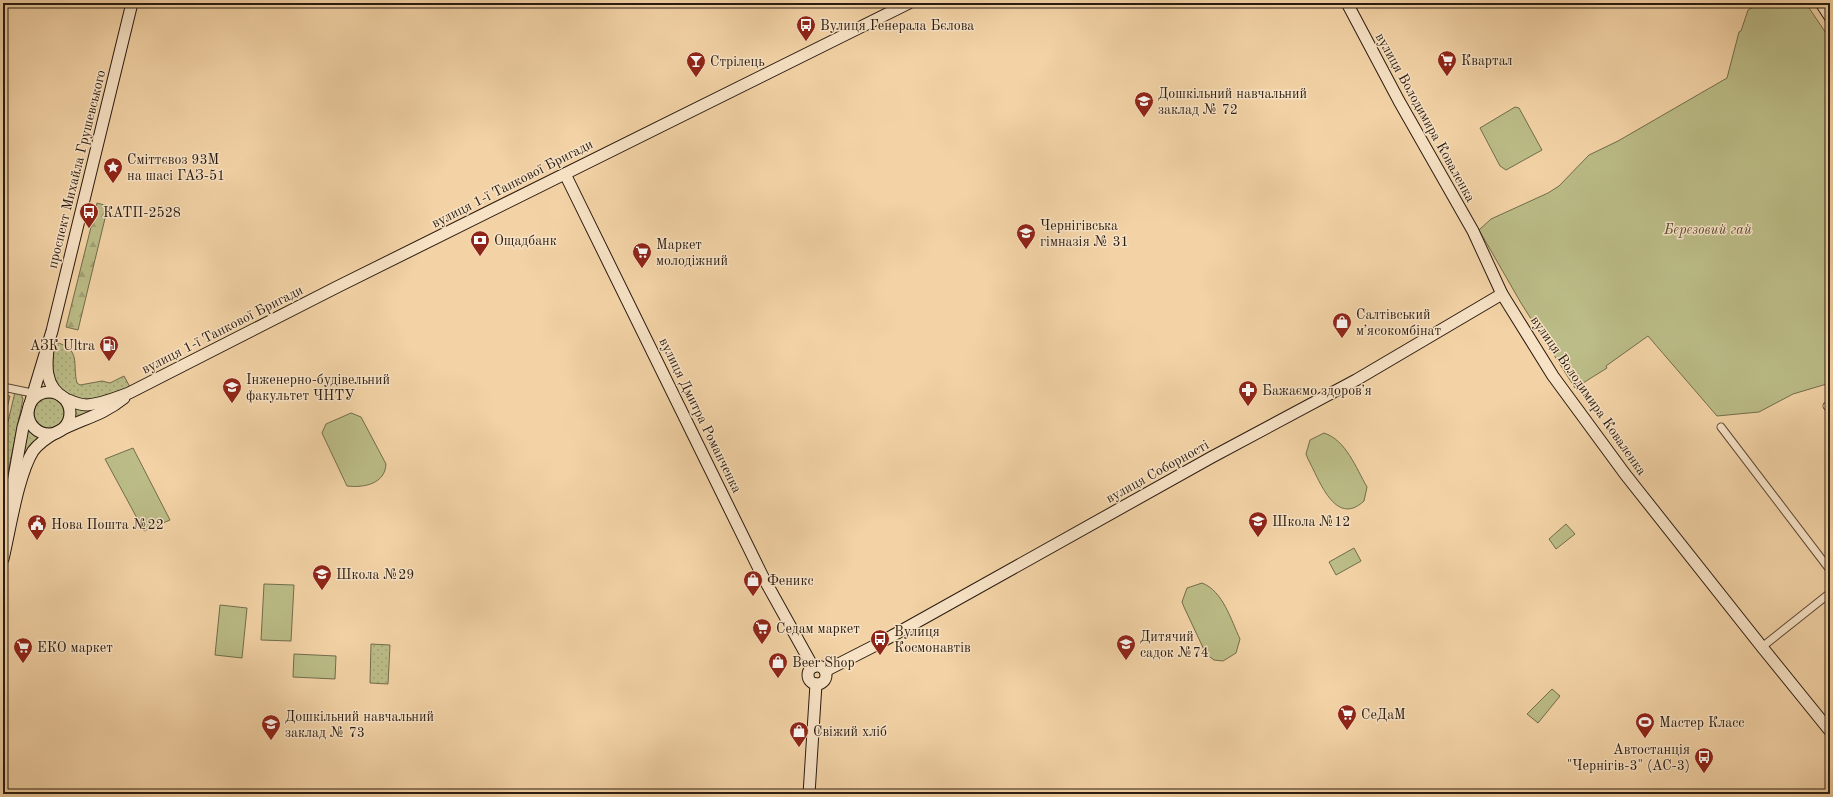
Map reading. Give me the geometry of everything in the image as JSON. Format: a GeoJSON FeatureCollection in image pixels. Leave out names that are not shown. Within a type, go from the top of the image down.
{"type":"FeatureCollection","features":[{"type":"Feature","properties":{"kind":"street","name":"проспект Михайла Грушевського"},"geometry":{"type":"LineString","coordinates":[[3,524],[28,407],[49,341],[132,3]]}},
{"type":"Feature","properties":{"kind":"street","name":"вулиця 1-ї Танкової Бригади"},"geometry":{"type":"LineString","coordinates":[[62,397],[75,403],[85,405],[101,403],[129,393],[330,290],[909,3]]}},
{"type":"Feature","properties":{"kind":"street","name":"вулиця Володимира Коваленка"},"geometry":{"type":"LineString","coordinates":[[1348,3],[1395,94],[1473,231],[1502,294],[1553,376],[1598,439],[1762,648],[1830,731]]}},
{"type":"Feature","properties":{"kind":"street"},"geometry":{"type":"LineString","coordinates":[[1821,3],[1830,16]]}},
{"type":"Feature","properties":{"kind":"street","name":"вулиця Дмитра Романченка"},"geometry":{"type":"LineString","coordinates":[[565,174],[763,578],[813,667]]}},
{"type":"Feature","properties":{"kind":"street","name":"вулиця Соборності"},"geometry":{"type":"LineString","coordinates":[[816,684],[823,681],[826,677],[825,671],[881,642],[1212,457],[1356,380],[1502,294]]}},
{"type":"Feature","properties":{"kind":"street","name":"проспект Михайла Грушевського"},"geometry":{"type":"LineString","coordinates":[[49,341],[46,364],[48,378],[52,387],[62,397]]}},
{"type":"Feature","properties":{"kind":"street"},"geometry":{"type":"LineString","coordinates":[[3,387],[32,393],[51,392],[62,397],[67,402],[70,415],[68,421],[59,431],[40,444],[27,463],[3,559]]}},
{"type":"Feature","properties":{"kind":"street"},"geometry":{"type":"LineString","coordinates":[[44,392],[34,397],[28,407],[29,421],[38,431],[52,433],[59,431]]}},
{"type":"Feature","properties":{"kind":"street","name":"вулиця 1-ї Танкової Бригади"},"geometry":{"type":"LineString","coordinates":[[59,431],[110,409],[129,393]]}},
{"type":"Feature","properties":{"kind":"street"},"geometry":{"type":"LineString","coordinates":[[1721,427],[1830,570]]}},
{"type":"Feature","properties":{"kind":"street"},"geometry":{"type":"LineString","coordinates":[[1762,648],[1830,593]]}},
{"type":"Feature","properties":{"kind":"street"},"geometry":{"type":"LineString","coordinates":[[809,794],[816,684],[811,681],[809,676],[813,667],[821,667],[825,671]]}},
{"type":"Feature","properties":{"kind":"green space","name":"Березовий гай"},"geometry":{"type":"Polygon","coordinates":[[[1760,3],[1799,3],[1807,5],[1830,39],[1830,383],[1793,394],[1759,412],[1717,416],[1648,336],[1606,366],[1607,368],[1575,388],[1521,303],[1479,230],[1491,219],[1548,193],[1559,186],[1589,155],[1618,141],[1727,78],[1739,32],[1741,31],[1748,10],[1760,3]]]}},
{"type":"Feature","properties":{"kind":"green space"},"geometry":{"type":"Polygon","coordinates":[[[1515,107],[1519,108],[1542,150],[1506,170],[1500,166],[1480,128],[1515,107]]]}},
{"type":"Feature","properties":{"kind":"green space"},"geometry":{"type":"Polygon","coordinates":[[[97,203],[108,206],[78,330],[66,327],[97,203]]]}},
{"type":"Feature","properties":{"kind":"green space"},"geometry":{"type":"Polygon","coordinates":[[[55,342],[63,345],[73,353],[77,383],[80,385],[102,381],[110,383],[124,376],[130,387],[108,397],[91,401],[81,400],[65,392],[59,387],[52,374],[52,359],[55,342]]]}},
{"type":"Feature","properties":{"kind":"green space"},"geometry":{"type":"Polygon","coordinates":[[[15,392],[21,394],[23,399],[8,473],[3,482],[3,443],[15,392]]]}},
{"type":"Feature","properties":{"kind":"green space"},"geometry":{"type":"Polygon","coordinates":[[[3,395],[10,396],[3,425],[3,395]]]}},
{"type":"Feature","properties":{"kind":"green space"},"geometry":{"type":"Polygon","coordinates":[[[49,398],[60,402],[64,413],[60,424],[49,428],[38,424],[34,413],[38,402],[49,398]]]}},
{"type":"Feature","properties":{"kind":"green space"},"geometry":{"type":"Polygon","coordinates":[[[74,406],[101,407],[75,421],[74,406]]]}},
{"type":"Feature","properties":{"kind":"green space"},"geometry":{"type":"Polygon","coordinates":[[[351,413],[361,417],[386,464],[385,471],[382,476],[378,480],[367,485],[347,486],[322,433],[326,424],[351,413]]]}},
{"type":"Feature","properties":{"kind":"green space"},"geometry":{"type":"Polygon","coordinates":[[[27,424],[36,433],[44,437],[22,467],[27,424]]]}},
{"type":"Feature","properties":{"kind":"green space"},"geometry":{"type":"Polygon","coordinates":[[[1324,433],[1332,437],[1344,448],[1367,487],[1364,501],[1354,508],[1345,509],[1336,505],[1329,498],[1317,478],[1306,454],[1310,440],[1324,433]]]}},
{"type":"Feature","properties":{"kind":"green space"},"geometry":{"type":"Polygon","coordinates":[[[133,448],[170,520],[144,531],[105,459],[133,448]]]}},
{"type":"Feature","properties":{"kind":"green space"},"geometry":{"type":"Polygon","coordinates":[[[1566,524],[1575,534],[1556,549],[1549,539],[1566,524]]]}},
{"type":"Feature","properties":{"kind":"green space"},"geometry":{"type":"Polygon","coordinates":[[[1354,548],[1361,561],[1336,575],[1329,562],[1354,548]]]}},
{"type":"Feature","properties":{"kind":"green space"},"geometry":{"type":"Polygon","coordinates":[[[1202,583],[1216,592],[1221,599],[1230,615],[1240,639],[1236,653],[1223,661],[1214,660],[1206,654],[1182,602],[1187,588],[1202,583]]]}},
{"type":"Feature","properties":{"kind":"green space"},"geometry":{"type":"Polygon","coordinates":[[[264,584],[294,585],[291,641],[261,640],[264,584]]]}},
{"type":"Feature","properties":{"kind":"green space"},"geometry":{"type":"Polygon","coordinates":[[[220,605],[247,608],[242,658],[215,655],[220,605]]]}},
{"type":"Feature","properties":{"kind":"green space"},"geometry":{"type":"Polygon","coordinates":[[[371,644],[390,645],[388,684],[370,683],[371,644]]]}},
{"type":"Feature","properties":{"kind":"green space"},"geometry":{"type":"Polygon","coordinates":[[[294,654],[336,656],[335,679],[293,677],[294,654]]]}},
{"type":"Feature","properties":{"kind":"green space"},"geometry":{"type":"Polygon","coordinates":[[[1552,689],[1560,696],[1538,723],[1527,714],[1552,689]]]}},
{"type":"Feature","properties":{"kind":"place","name":"Вулиця Генерала Бєлова"},"geometry":{"type":"Point","coordinates":[806,42]}},
{"type":"Feature","properties":{"kind":"place","name":"Квартал"},"geometry":{"type":"Point","coordinates":[1447,77]}},
{"type":"Feature","properties":{"kind":"place","name":"Стрілець"},"geometry":{"type":"Point","coordinates":[696,78]}},
{"type":"Feature","properties":{"kind":"place","name":"Дошкільний навчальний заклад № 72"},"geometry":{"type":"Point","coordinates":[1144,118]}},
{"type":"Feature","properties":{"kind":"place","name":"Сміттєвоз 93М на шасі ГАЗ-51"},"geometry":{"type":"Point","coordinates":[113,184]}},
{"type":"Feature","properties":{"kind":"place","name":"КАТП-2528"},"geometry":{"type":"Point","coordinates":[89,229]}},
{"type":"Feature","properties":{"kind":"place","name":"Чернігівська гімназія № 31"},"geometry":{"type":"Point","coordinates":[1026,250]}},
{"type":"Feature","properties":{"kind":"place","name":"Ощадбанк"},"geometry":{"type":"Point","coordinates":[480,257]}},
{"type":"Feature","properties":{"kind":"place","name":"Маркет молодіжний"},"geometry":{"type":"Point","coordinates":[642,269]}},
{"type":"Feature","properties":{"kind":"place","name":"Салтівський мʼясокомбінат"},"geometry":{"type":"Point","coordinates":[1342,339]}},
{"type":"Feature","properties":{"kind":"place","name":"АЗК Ultra"},"geometry":{"type":"Point","coordinates":[109,362]}},
{"type":"Feature","properties":{"kind":"place","name":"Інженерно-будівельний факультет ЧНТУ"},"geometry":{"type":"Point","coordinates":[232,404]}},
{"type":"Feature","properties":{"kind":"place","name":"Бажаємо здоровʼя"},"geometry":{"type":"Point","coordinates":[1248,407]}},
{"type":"Feature","properties":{"kind":"place","name":"Школа №12"},"geometry":{"type":"Point","coordinates":[1258,538]}},
{"type":"Feature","properties":{"kind":"place","name":"Нова Пошта №22"},"geometry":{"type":"Point","coordinates":[37,541]}},
{"type":"Feature","properties":{"kind":"place","name":"Школа №29"},"geometry":{"type":"Point","coordinates":[322,591]}},
{"type":"Feature","properties":{"kind":"place","name":"Феникс"},"geometry":{"type":"Point","coordinates":[753,597]}},
{"type":"Feature","properties":{"kind":"place","name":"Седам маркет"},"geometry":{"type":"Point","coordinates":[762,645]}},
{"type":"Feature","properties":{"kind":"place","name":"Вулиця Космонавтів"},"geometry":{"type":"Point","coordinates":[880,656]}},
{"type":"Feature","properties":{"kind":"place","name":"Дитячий садок №74"},"geometry":{"type":"Point","coordinates":[1126,661]}},
{"type":"Feature","properties":{"kind":"place","name":"ЕКО маркет"},"geometry":{"type":"Point","coordinates":[23,664]}},
{"type":"Feature","properties":{"kind":"place","name":"Beer Shop"},"geometry":{"type":"Point","coordinates":[778,679]}},
{"type":"Feature","properties":{"kind":"place","name":"СеДаМ"},"geometry":{"type":"Point","coordinates":[1347,731]}},
{"type":"Feature","properties":{"kind":"place","name":"Мастер Класс"},"geometry":{"type":"Point","coordinates":[1645,739]}},
{"type":"Feature","properties":{"kind":"place","name":"Дошкільний навчальний заклад № 73"},"geometry":{"type":"Point","coordinates":[271,741]}},
{"type":"Feature","properties":{"kind":"place","name":"Свіжий хліб"},"geometry":{"type":"Point","coordinates":[799,748]}},
{"type":"Feature","properties":{"kind":"place","name":"Автостанція \"Чернігів-3\" (АС-3)"},"geometry":{"type":"Point","coordinates":[1704,774]}}]}
